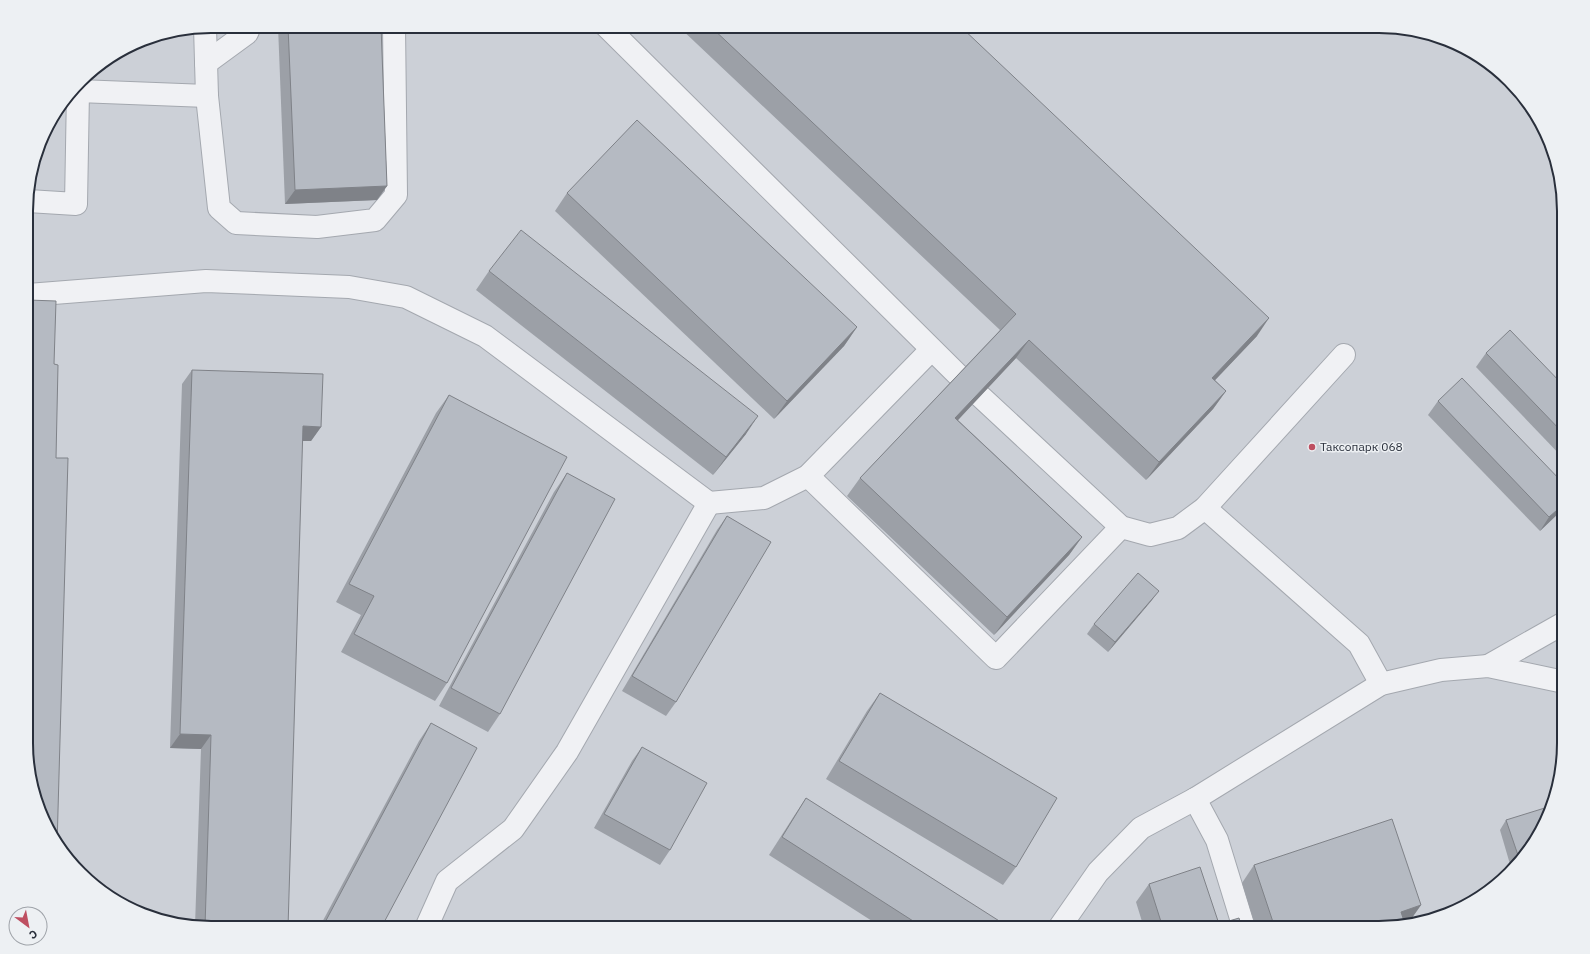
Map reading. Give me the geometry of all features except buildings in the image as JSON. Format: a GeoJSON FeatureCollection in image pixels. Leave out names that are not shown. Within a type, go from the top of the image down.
{"type":"FeatureCollection","features":[{"type":"Feature","properties":{"kind":"lane"},"geometry":{"type":"LineString","coordinates":[[206,33],[207,96],[219,208],[236,223],[317,227],[375,220],[396,195],[394,33]]}},
{"type":"Feature","properties":{"kind":"lane"},"geometry":{"type":"LineString","coordinates":[[206,63],[247,33]]}},
{"type":"Feature","properties":{"kind":"lane"},"geometry":{"type":"LineString","coordinates":[[613,33],[931,350],[960,377]]}},
{"type":"Feature","properties":{"kind":"lane"},"geometry":{"type":"LineString","coordinates":[[81,89],[207,96]]}},
{"type":"Feature","properties":{"kind":"lane"},"geometry":{"type":"LineString","coordinates":[[33,201],[76,204],[78,93]]}},
{"type":"Feature","properties":{"kind":"lane"},"geometry":{"type":"LineString","coordinates":[[33,294],[206,281],[349,287],[406,297],[485,336],[709,503],[764,498],[808,476],[931,350]]}},
{"type":"Feature","properties":{"kind":"lane"},"geometry":{"type":"LineString","coordinates":[[980,396],[1121,528],[1150,535],[1178,528],[1205,508],[1344,355]]}},
{"type":"Feature","properties":{"kind":"lane"},"geometry":{"type":"LineString","coordinates":[[808,476],[996,658],[1121,528]]}},
{"type":"Feature","properties":{"kind":"lane"},"geometry":{"type":"LineString","coordinates":[[429,921],[447,881],[513,829],[567,752],[709,503]]}},
{"type":"Feature","properties":{"kind":"lane"},"geometry":{"type":"LineString","coordinates":[[1205,508],[1359,644],[1381,684]]}},
{"type":"Feature","properties":{"kind":"lane"},"geometry":{"type":"LineString","coordinates":[[1488,666],[1557,627]]}},
{"type":"Feature","properties":{"kind":"lane"},"geometry":{"type":"LineString","coordinates":[[1069,921],[1098,872],[1142,828],[1195,799],[1381,684],[1441,670],[1488,666],[1557,681]]}},
{"type":"Feature","properties":{"kind":"lane"},"geometry":{"type":"LineString","coordinates":[[1195,799],[1217,840],[1242,921]]}},
{"type":"Feature","properties":{"kind":"shaded area"},"geometry":{"type":"Polygon","coordinates":[[[199,33],[1391,33],[1414,36],[1436,42],[1458,51],[1478,63],[1496,77],[1513,94],[1527,112],[1539,132],[1548,154],[1554,176],[1557,199],[1557,755],[1554,778],[1548,800],[1539,822],[1527,842],[1513,860],[1496,877],[1478,891],[1458,903],[1436,912],[1414,918],[1391,921],[199,921],[176,918],[154,912],[132,903],[102,884],[85,869],[70,852],[51,822],[42,800],[36,778],[33,755],[33,199],[36,176],[42,154],[51,132],[70,102],[85,85],[102,70],[132,51],[154,42],[176,36],[199,33]]]}},
{"type":"Feature","properties":{"kind":"place","name":"Таксопарк 068"},"geometry":{"type":"Point","coordinates":[1312,447]}}]}
